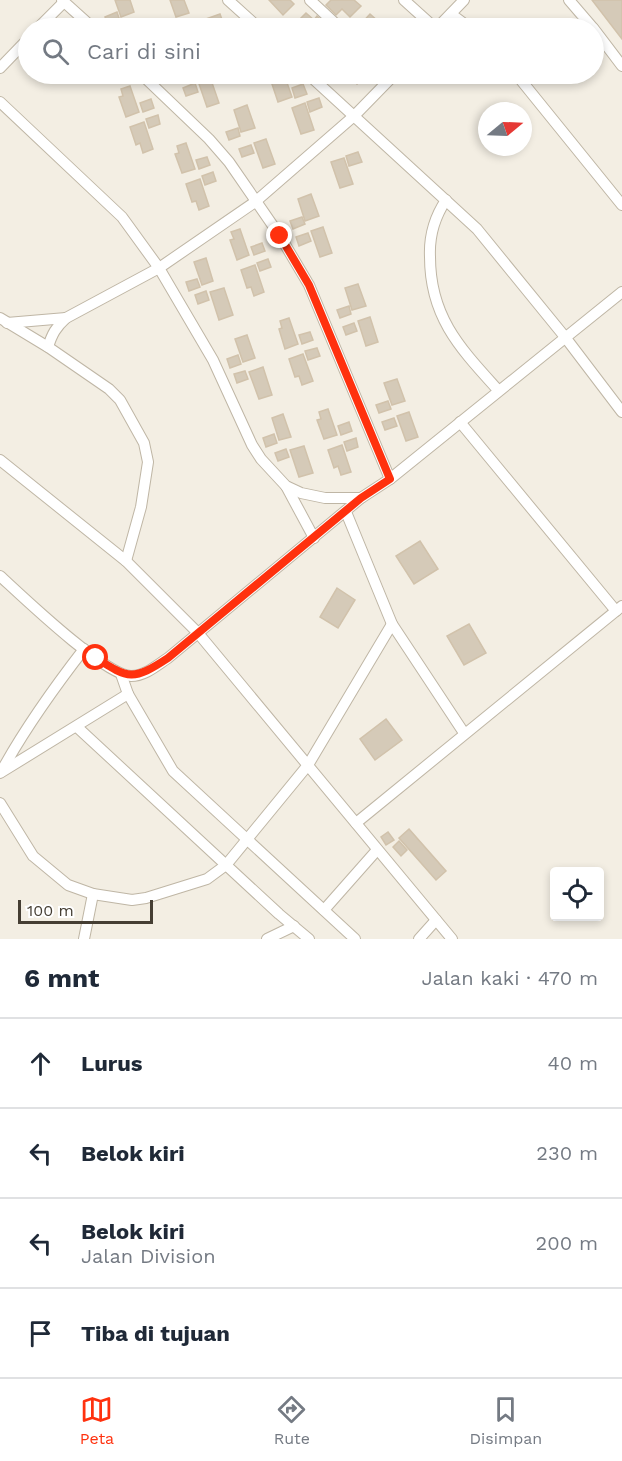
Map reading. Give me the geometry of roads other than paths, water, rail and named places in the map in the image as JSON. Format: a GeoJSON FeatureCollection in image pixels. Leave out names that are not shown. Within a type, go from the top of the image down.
{"type":"FeatureCollection","features":[{"type":"Feature","properties":{"kind":"street"},"geometry":{"type":"LineString","coordinates":[[228,0],[248,18]]}},
{"type":"Feature","properties":{"kind":"street"},"geometry":{"type":"LineString","coordinates":[[310,0],[329,18]]}},
{"type":"Feature","properties":{"kind":"street"},"geometry":{"type":"LineString","coordinates":[[404,0],[425,18]]}},
{"type":"Feature","properties":{"kind":"street"},"geometry":{"type":"LineString","coordinates":[[447,18],[464,0]]}},
{"type":"Feature","properties":{"kind":"street"},"geometry":{"type":"LineString","coordinates":[[568,0],[584,18]]}},
{"type":"Feature","properties":{"kind":"street"},"geometry":{"type":"LineString","coordinates":[[47,18],[63,1],[82,18]]}},
{"type":"Feature","properties":{"kind":"street"},"geometry":{"type":"LineString","coordinates":[[451,14],[456,18]]}},
{"type":"Feature","properties":{"kind":"street"},"geometry":{"type":"LineString","coordinates":[[604,42],[621,62]]}},
{"type":"Feature","properties":{"kind":"street"},"geometry":{"type":"LineString","coordinates":[[0,68],[18,49]]}},
{"type":"Feature","properties":{"kind":"street"},"geometry":{"type":"LineString","coordinates":[[151,84],[209,139],[229,162],[295,258],[309,285],[390,479]]}},
{"type":"Feature","properties":{"kind":"street"},"geometry":{"type":"LineString","coordinates":[[319,84],[477,229],[565,337],[622,412]]}},
{"type":"Feature","properties":{"kind":"street"},"geometry":{"type":"LineString","coordinates":[[48,347],[52,333],[66,318],[159,268],[255,202],[354,116],[383,84]]}},
{"type":"Feature","properties":{"kind":"street"},"geometry":{"type":"LineString","coordinates":[[524,84],[622,204]]}},
{"type":"Feature","properties":{"kind":"street"},"geometry":{"type":"LineString","coordinates":[[0,102],[115,209],[159,268],[213,360],[252,445],[261,459],[286,486],[314,538]]}},
{"type":"Feature","properties":{"kind":"street"},"geometry":{"type":"LineString","coordinates":[[446,200],[436,215],[429,250],[432,289],[438,309],[451,332],[498,390]]}},
{"type":"Feature","properties":{"kind":"street"},"geometry":{"type":"LineString","coordinates":[[0,576],[84,649],[121,674],[132,676],[150,671],[361,498],[390,479],[622,292]]}},
{"type":"Feature","properties":{"kind":"street"},"geometry":{"type":"LineString","coordinates":[[3,320],[26,322],[66,318]]}},
{"type":"Feature","properties":{"kind":"street"},"geometry":{"type":"LineString","coordinates":[[3,320],[48,347],[115,394],[146,448],[148,462],[141,507],[126,561]]}},
{"type":"Feature","properties":{"kind":"street"},"geometry":{"type":"LineString","coordinates":[[356,823],[619,608],[460,422]]}},
{"type":"Feature","properties":{"kind":"street"},"geometry":{"type":"LineString","coordinates":[[0,460],[126,561],[198,633],[452,939]]}},
{"type":"Feature","properties":{"kind":"street"},"geometry":{"type":"LineString","coordinates":[[286,486],[324,498],[361,498]]}},
{"type":"Feature","properties":{"kind":"street"},"geometry":{"type":"LineString","coordinates":[[346,512],[392,624],[464,733]]}},
{"type":"Feature","properties":{"kind":"street"},"geometry":{"type":"LineString","coordinates":[[0,803],[33,856],[68,885],[93,894],[132,900],[159,896],[207,879],[226,865],[308,765],[392,624]]}},
{"type":"Feature","properties":{"kind":"street"},"geometry":{"type":"LineString","coordinates":[[1,773],[18,741],[84,649]]}},
{"type":"Feature","properties":{"kind":"street"},"geometry":{"type":"LineString","coordinates":[[121,674],[128,694],[173,771],[355,939]]}},
{"type":"Feature","properties":{"kind":"street"},"geometry":{"type":"LineString","coordinates":[[1,773],[128,694]]}},
{"type":"Feature","properties":{"kind":"street"},"geometry":{"type":"LineString","coordinates":[[77,726],[309,939]]}},
{"type":"Feature","properties":{"kind":"street"},"geometry":{"type":"LineString","coordinates":[[324,910],[377,850]]}},
{"type":"Feature","properties":{"kind":"street"},"geometry":{"type":"LineString","coordinates":[[84,939],[93,894]]}},
{"type":"Feature","properties":{"kind":"street"},"geometry":{"type":"LineString","coordinates":[[418,939],[436,920]]}},
{"type":"Feature","properties":{"kind":"street"},"geometry":{"type":"LineString","coordinates":[[267,939],[294,926]]}}]}
